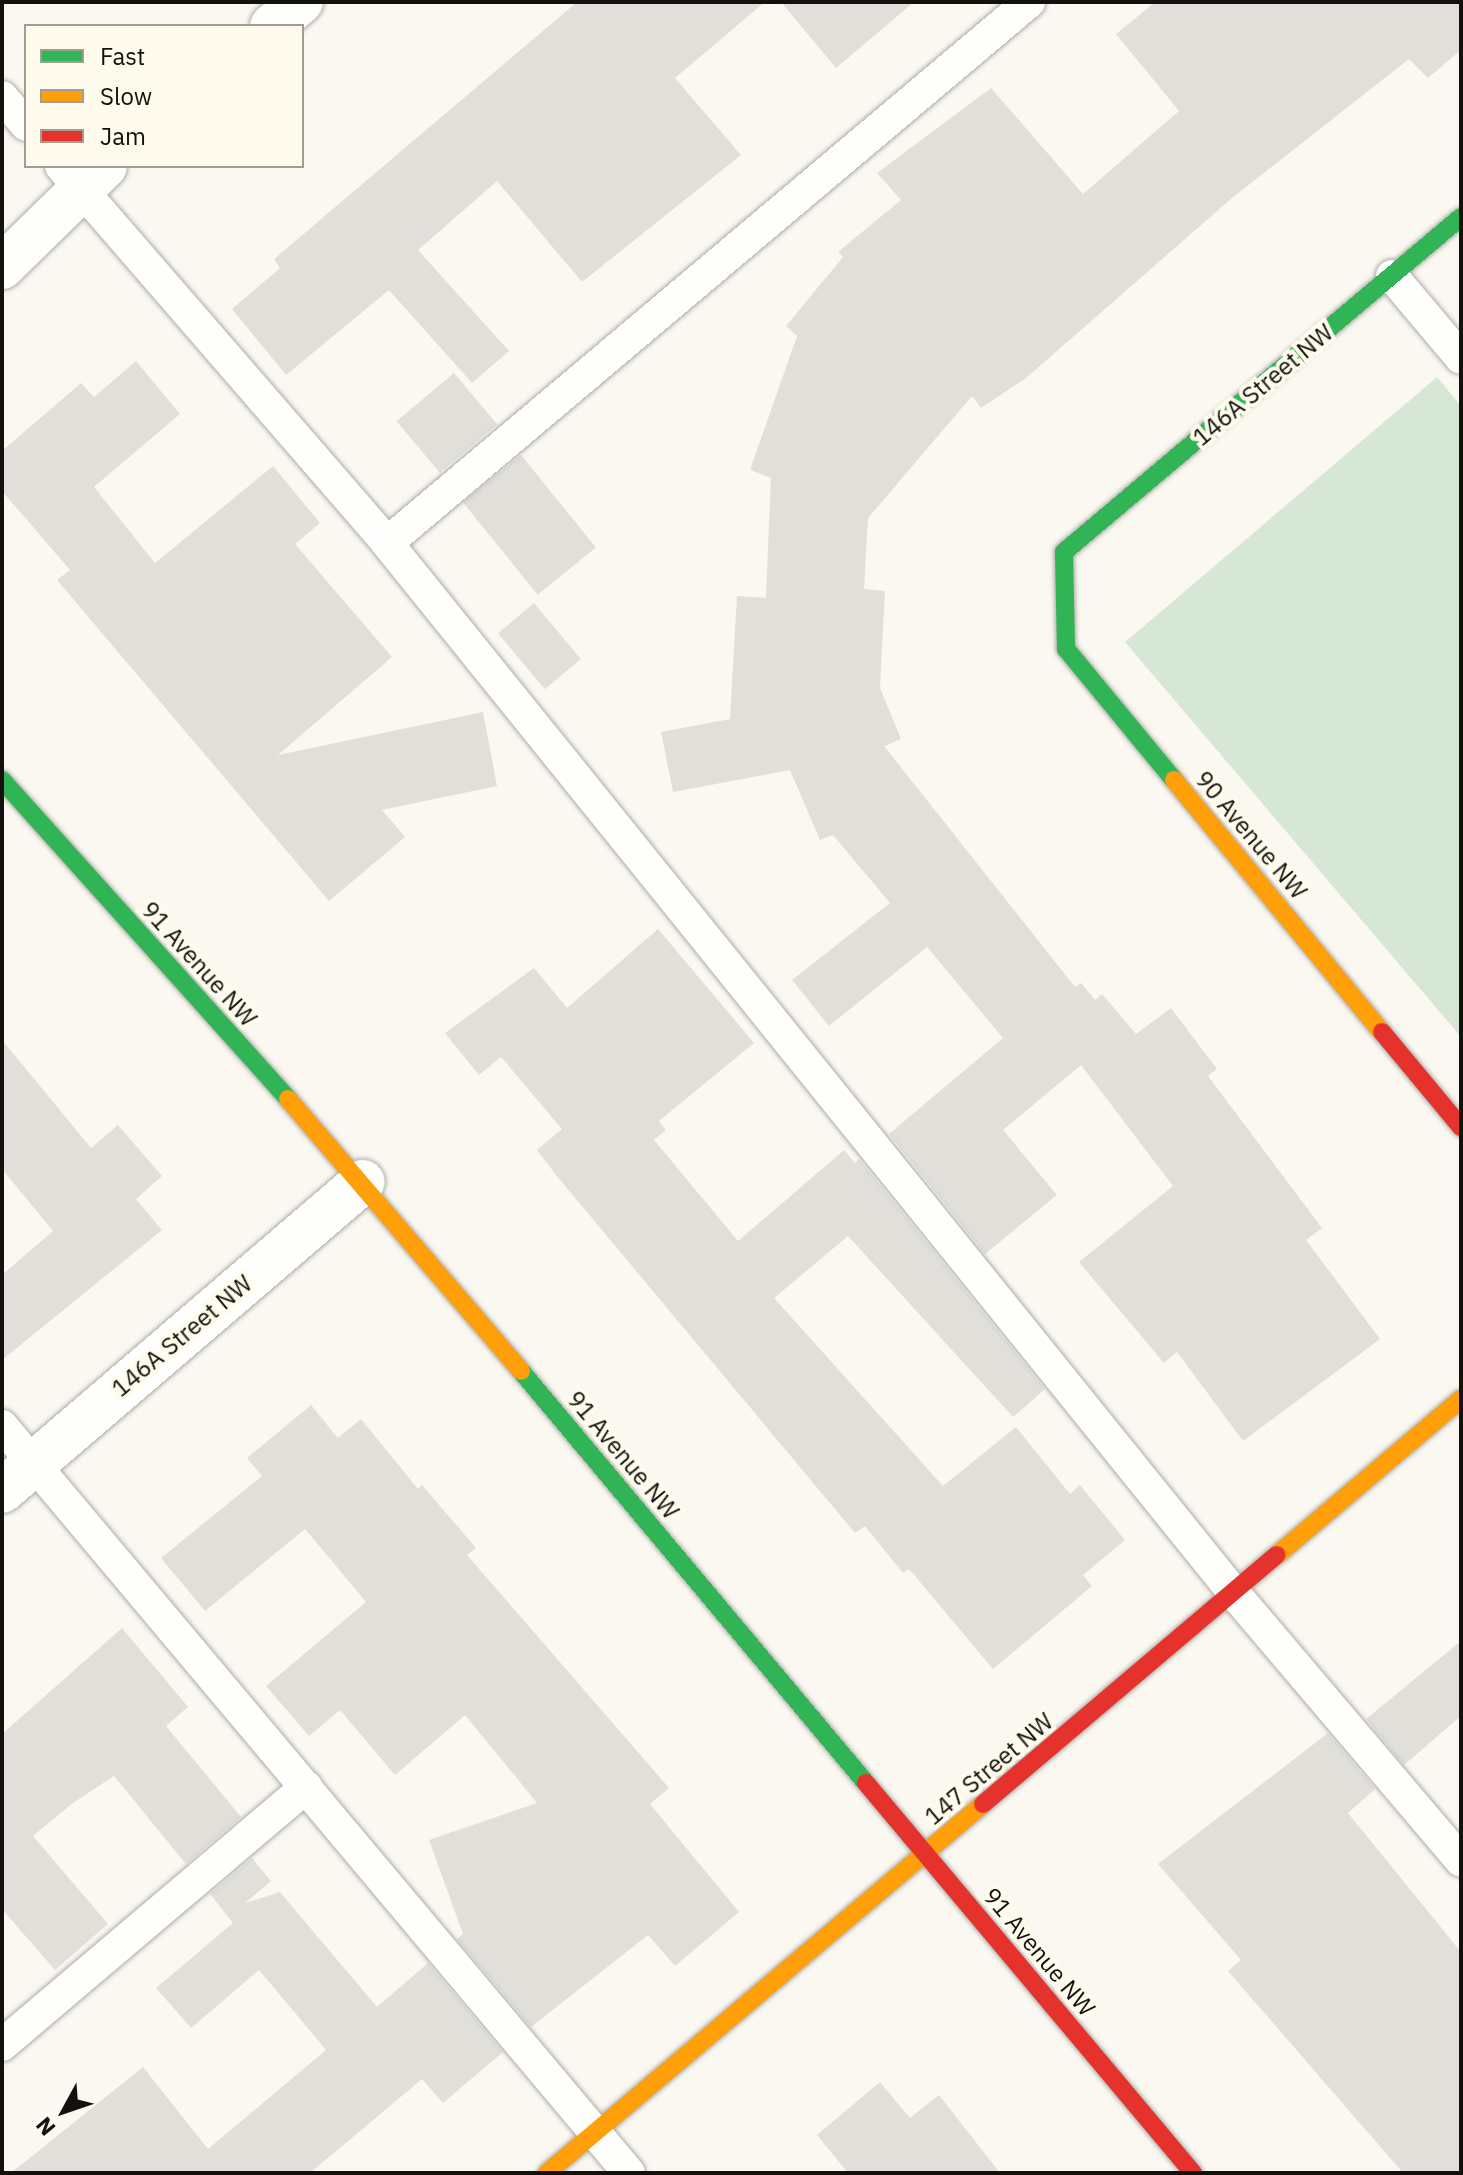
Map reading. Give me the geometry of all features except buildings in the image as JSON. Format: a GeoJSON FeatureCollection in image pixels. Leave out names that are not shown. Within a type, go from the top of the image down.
{"type":"FeatureCollection","features":[{"type":"Feature","properties":{"kind":"street"},"geometry":{"type":"LineString","coordinates":[[274,24],[301,2]]}},
{"type":"Feature","properties":{"kind":"street"},"geometry":{"type":"LineString","coordinates":[[2,267],[82,173]]}},
{"type":"Feature","properties":{"kind":"street","name":"146A Street NW"},"geometry":{"type":"LineString","coordinates":[[1064,552],[1461,217]]}},
{"type":"Feature","properties":{"kind":"street","name":"90 Avenue NW"},"geometry":{"type":"LineString","coordinates":[[1064,552],[1066,649],[1461,1127]]}},
{"type":"Feature","properties":{"kind":"street","name":"91 Avenue NW"},"geometry":{"type":"LineString","coordinates":[[2,780],[363,1182],[1193,2173]]}},
{"type":"Feature","properties":{"kind":"street","name":"146A Street NW"},"geometry":{"type":"LineString","coordinates":[[18,1477],[363,1182]]}},
{"type":"Feature","properties":{"kind":"street","name":"147 Street NW"},"geometry":{"type":"LineString","coordinates":[[547,2173],[1461,1399]]}},
{"type":"Feature","properties":{"kind":"lane"},"geometry":{"type":"LineString","coordinates":[[387,543],[1029,2]]}},
{"type":"Feature","properties":{"kind":"lane"},"geometry":{"type":"LineString","coordinates":[[2,97],[24,123]]}},
{"type":"Feature","properties":{"kind":"lane"},"geometry":{"type":"LineString","coordinates":[[82,173],[387,543],[1234,1593],[1461,1861]]}},
{"type":"Feature","properties":{"kind":"lane"},"geometry":{"type":"LineString","coordinates":[[1392,276],[1461,358]]}},
{"type":"Feature","properties":{"kind":"lane"},"geometry":{"type":"LineString","coordinates":[[2,1426],[18,1477],[306,1787],[629,2173]]}},
{"type":"Feature","properties":{"kind":"lane"},"geometry":{"type":"LineString","coordinates":[[2,2045],[306,1787]]}},
{"type":"Feature","properties":{"kind":"green space"},"geometry":{"type":"Polygon","coordinates":[[[1437,377],[1461,406],[1461,1037],[1125,642],[1437,377]]]}},
{"type":"Feature","properties":{"kind":"traffic: fast"},"geometry":{"type":"LineString","coordinates":[[1174,780],[1066,649],[1064,552],[1461,217]]}},
{"type":"Feature","properties":{"kind":"traffic: fast"},"geometry":{"type":"LineString","coordinates":[[2,780],[288,1099]]}},
{"type":"Feature","properties":{"kind":"traffic: fast"},"geometry":{"type":"LineString","coordinates":[[521,1371],[866,1783]]}},
{"type":"Feature","properties":{"kind":"traffic: slow"},"geometry":{"type":"LineString","coordinates":[[1174,780],[1382,1032]]}},
{"type":"Feature","properties":{"kind":"traffic: slow"},"geometry":{"type":"LineString","coordinates":[[288,1099],[521,1371]]}},
{"type":"Feature","properties":{"kind":"traffic: slow"},"geometry":{"type":"LineString","coordinates":[[1277,1555],[1461,1399]]}},
{"type":"Feature","properties":{"kind":"traffic: slow"},"geometry":{"type":"LineString","coordinates":[[547,2173],[983,1804]]}},
{"type":"Feature","properties":{"kind":"traffic: jam"},"geometry":{"type":"LineString","coordinates":[[1382,1032],[1461,1127]]}},
{"type":"Feature","properties":{"kind":"traffic: jam"},"geometry":{"type":"LineString","coordinates":[[983,1804],[1277,1555]]}},
{"type":"Feature","properties":{"kind":"traffic: jam"},"geometry":{"type":"LineString","coordinates":[[866,1783],[1193,2173]]}}]}
